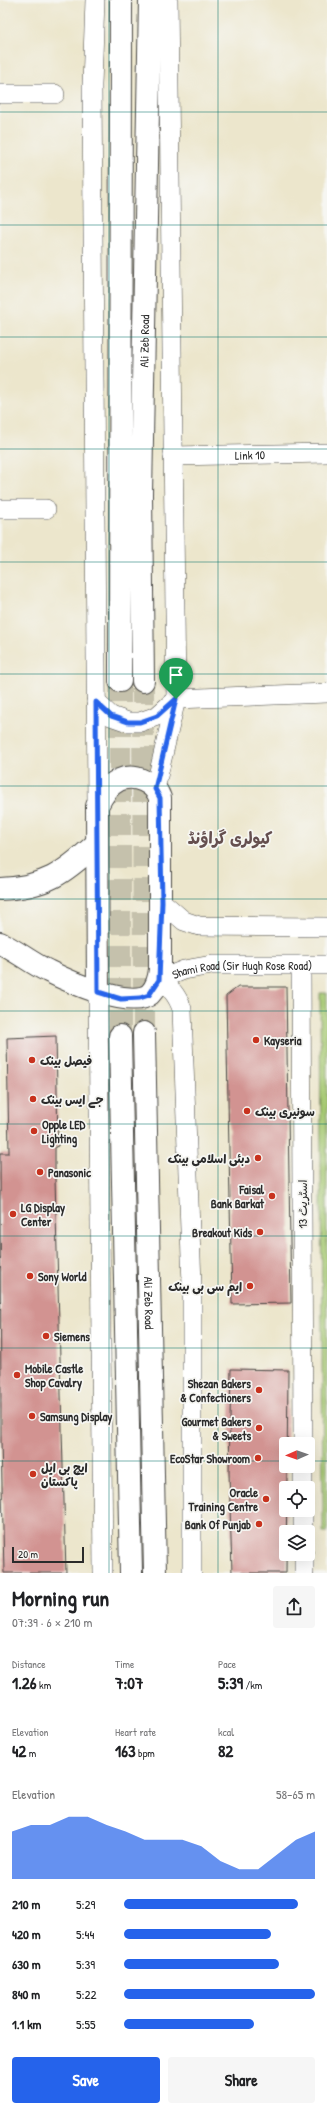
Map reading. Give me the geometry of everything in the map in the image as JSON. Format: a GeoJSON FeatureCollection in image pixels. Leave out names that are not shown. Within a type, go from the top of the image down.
{"type":"FeatureCollection","features":[{"type":"Feature","properties":{"kind":"main road","name":"Ali Zeb Road"},"geometry":{"type":"LineString","coordinates":[[120,681],[121,0]]}},
{"type":"Feature","properties":{"kind":"main road","name":"Ali Zeb Road"},"geometry":{"type":"LineString","coordinates":[[143,682],[142,494],[150,0]]}},
{"type":"Feature","properties":{"kind":"main road"},"geometry":{"type":"LineString","coordinates":[[0,943],[48,971],[98,992],[121,999],[140,998],[149,995],[159,980],[162,902],[160,798],[155,789],[143,780],[128,778],[119,780],[105,791],[97,806],[96,844],[98,992]]}},
{"type":"Feature","properties":{"kind":"main road"},"geometry":{"type":"LineString","coordinates":[[0,889],[28,887],[59,874],[73,866],[96,844]]}},
{"type":"Feature","properties":{"kind":"main road","name":"Ali Zeb Road"},"geometry":{"type":"LineString","coordinates":[[144,1033],[155,1573]]}},
{"type":"Feature","properties":{"kind":"main road","name":"Ali Zeb Road"},"geometry":{"type":"LineString","coordinates":[[120,1036],[131,1573]]}},
{"type":"Feature","properties":{"kind":"street"},"geometry":{"type":"LineString","coordinates":[[95,0],[92,85],[97,806]]}},
{"type":"Feature","properties":{"kind":"street"},"geometry":{"type":"LineString","coordinates":[[155,789],[176,699],[168,0]]}},
{"type":"Feature","properties":{"kind":"street"},"geometry":{"type":"LineString","coordinates":[[0,94],[55,94]]}},
{"type":"Feature","properties":{"kind":"street","name":"Link 10"},"geometry":{"type":"LineString","coordinates":[[173,456],[327,453]]}},
{"type":"Feature","properties":{"kind":"street"},"geometry":{"type":"LineString","coordinates":[[0,509],[46,509]]}},
{"type":"Feature","properties":{"kind":"street"},"geometry":{"type":"LineString","coordinates":[[96,702],[111,716],[128,722],[140,722],[157,716],[176,699],[327,693]]}},
{"type":"Feature","properties":{"kind":"street"},"geometry":{"type":"LineString","coordinates":[[162,902],[184,921],[199,926],[327,927]]}},
{"type":"Feature","properties":{"kind":"street","name":"Shami Road (Sir Hugh Rose Road)"},"geometry":{"type":"LineString","coordinates":[[159,980],[184,970],[212,965],[327,965]]}},
{"type":"Feature","properties":{"kind":"street","name":"اسٹریٹ 13"},"geometry":{"type":"LineString","coordinates":[[301,965],[303,1437]]}},
{"type":"Feature","properties":{"kind":"street"},"geometry":{"type":"LineString","coordinates":[[159,980],[172,988],[178,997],[182,1009],[192,1286],[192,1573]]}},
{"type":"Feature","properties":{"kind":"street"},"geometry":{"type":"LineString","coordinates":[[98,992],[103,1573]]}},
{"type":"Feature","properties":{"kind":"street"},"geometry":{"type":"LineString","coordinates":[[304,1561],[304,1573]]}},
{"type":"Feature","properties":{"kind":"green space"},"geometry":{"type":"Polygon","coordinates":[[[320,993],[327,993],[327,1532],[323,1532],[320,993]]]}},
{"type":"Feature","properties":{"kind":"building"},"geometry":{"type":"Polygon","coordinates":[[[238,987],[286,987],[291,1303],[232,1304],[226,996],[238,987]]]}},
{"type":"Feature","properties":{"kind":"building"},"geometry":{"type":"Polygon","coordinates":[[[56,1036],[58,1146],[55,1147],[55,1179],[66,1573],[4,1573],[1,1440],[0,1153],[9,1153],[7,1038],[56,1036]]]}},
{"type":"Feature","properties":{"kind":"building"},"geometry":{"type":"Polygon","coordinates":[[[231,1369],[288,1370],[287,1437],[279,1437],[279,1473],[287,1473],[287,1481],[279,1481],[279,1517],[287,1517],[286,1525],[279,1525],[279,1561],[286,1561],[286,1573],[232,1573],[229,1472],[231,1369]]]}},
{"type":"Feature","properties":{"kind":"tunnel"},"geometry":{"type":"LineString","coordinates":[[120,681],[120,1036]]}},
{"type":"Feature","properties":{"kind":"tunnel"},"geometry":{"type":"LineString","coordinates":[[143,681],[144,1033]]}},
{"type":"Feature","properties":{"kind":"place","name":"Kayseria"},"geometry":{"type":"Point","coordinates":[256,1040]}},
{"type":"Feature","properties":{"kind":"place","name":"فیصل بینک"},"geometry":{"type":"Point","coordinates":[32,1060]}},
{"type":"Feature","properties":{"kind":"place","name":"جے ایس بینک"},"geometry":{"type":"Point","coordinates":[33,1099]}},
{"type":"Feature","properties":{"kind":"place","name":"سونیری بینک"},"geometry":{"type":"Point","coordinates":[247,1111]}},
{"type":"Feature","properties":{"kind":"place","name":"Opple LED Lighting"},"geometry":{"type":"Point","coordinates":[34,1131]}},
{"type":"Feature","properties":{"kind":"place","name":"دبئی اسلامی بینک"},"geometry":{"type":"Point","coordinates":[258,1158]}},
{"type":"Feature","properties":{"kind":"place","name":"Panasonic"},"geometry":{"type":"Point","coordinates":[40,1172]}},
{"type":"Feature","properties":{"kind":"place","name":"Faisal Bank Barkat"},"geometry":{"type":"Point","coordinates":[272,1196]}},
{"type":"Feature","properties":{"kind":"place","name":"LG Display Center"},"geometry":{"type":"Point","coordinates":[13,1214]}},
{"type":"Feature","properties":{"kind":"place","name":"Breakout Kids"},"geometry":{"type":"Point","coordinates":[260,1232]}},
{"type":"Feature","properties":{"kind":"place","name":"Sony World"},"geometry":{"type":"Point","coordinates":[30,1276]}},
{"type":"Feature","properties":{"kind":"place","name":"ایم سی بی بینک"},"geometry":{"type":"Point","coordinates":[250,1286]}},
{"type":"Feature","properties":{"kind":"place","name":"Siemens"},"geometry":{"type":"Point","coordinates":[46,1336]}},
{"type":"Feature","properties":{"kind":"place","name":"Mobile Castle Shop Cavalry"},"geometry":{"type":"Point","coordinates":[17,1375]}},
{"type":"Feature","properties":{"kind":"place","name":"Shezan Bakers & Confectioners"},"geometry":{"type":"Point","coordinates":[259,1390]}},
{"type":"Feature","properties":{"kind":"place","name":"Samsung Display"},"geometry":{"type":"Point","coordinates":[32,1416]}},
{"type":"Feature","properties":{"kind":"place","name":"Gourmet Bakers & Sweets"},"geometry":{"type":"Point","coordinates":[259,1428]}},
{"type":"Feature","properties":{"kind":"place","name":"EcoStar Showroom"},"geometry":{"type":"Point","coordinates":[258,1458]}},
{"type":"Feature","properties":{"kind":"place","name":"ایچ بی ایل پاکستان"},"geometry":{"type":"Point","coordinates":[33,1474]}},
{"type":"Feature","properties":{"kind":"place","name":"Oracle Training Centre"},"geometry":{"type":"Point","coordinates":[266,1499]}},
{"type":"Feature","properties":{"kind":"place","name":"Bank Of Punjab"},"geometry":{"type":"Point","coordinates":[259,1524]}},
{"type":"Feature","properties":{"kind":"district","name":"کیولری گراؤنڈ"},"geometry":{"type":"Point","coordinates":[230,838]}},
{"type":"Feature","properties":{"kind":"route"},"geometry":{"type":"LineString","coordinates":[[176,699],[155,789],[160,798],[162,902],[159,980],[149,995],[129,1000],[121,999],[98,992],[96,702],[111,716],[128,722],[140,722],[157,716],[176,699]]}}]}
